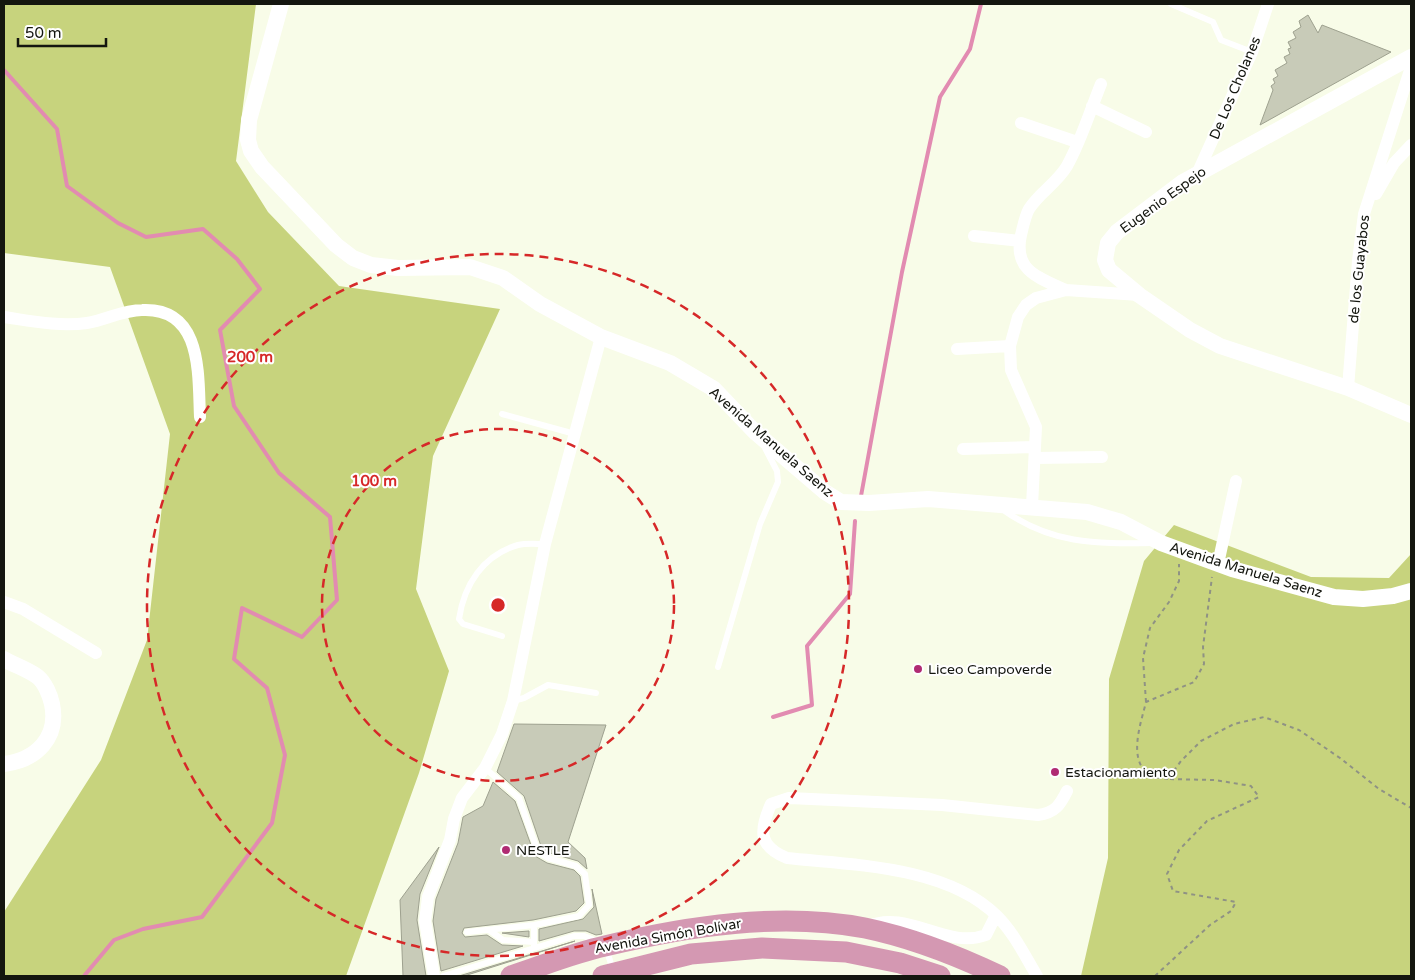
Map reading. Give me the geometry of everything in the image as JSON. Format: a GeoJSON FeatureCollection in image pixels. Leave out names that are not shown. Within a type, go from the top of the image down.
{"type":"FeatureCollection","features":[{"type":"Feature","properties":{"kind":"highway","name":"Avenida Simón Bolívar"},"geometry":{"type":"LineString","coordinates":[[511,976],[605,946],[689,930],[750,922],[802,922],[864,928],[912,940],[950,953],[1000,976]]}},
{"type":"Feature","properties":{"kind":"highway","name":"Avenida Simón Bolívar"},"geometry":{"type":"LineString","coordinates":[[608,975],[691,954],[762,948],[846,952],[900,964],[940,976]]}},
{"type":"Feature","properties":{"kind":"street","name":"Avenida Manuela Saenz"},"geometry":{"type":"LineString","coordinates":[[280,4],[249,120],[248,140],[251,151],[262,167],[336,245],[353,258],[371,265],[398,268],[470,267],[503,278],[540,304],[601,337],[670,363],[714,389],[756,432],[824,492],[841,502],[869,503],[928,500],[1032,506],[1087,512],[1121,522],[1161,543],[1216,563],[1334,597],[1363,599],[1393,596],[1411,591]]}},
{"type":"Feature","properties":{"kind":"street","name":"De Los Cholanes"},"geometry":{"type":"LineString","coordinates":[[1198,172],[1252,52],[1268,4]]}},
{"type":"Feature","properties":{"kind":"street","name":"Eugenio Espejo"},"geometry":{"type":"LineString","coordinates":[[1411,57],[1198,172],[1117,232],[1108,244],[1105,260],[1109,270],[1139,295],[1190,330],[1220,346],[1348,388],[1411,415]]}},
{"type":"Feature","properties":{"kind":"street","name":"de los Guayabos"},"geometry":{"type":"LineString","coordinates":[[1348,388],[1358,261],[1364,214],[1411,67]]}},
{"type":"Feature","properties":{"kind":"street"},"geometry":{"type":"LineString","coordinates":[[1066,290],[1036,276],[1024,267],[1019,254],[1020,241],[1029,209],[1059,179],[1068,165],[1101,84]]}},
{"type":"Feature","properties":{"kind":"street"},"geometry":{"type":"LineString","coordinates":[[1092,106],[1146,132]]}},
{"type":"Feature","properties":{"kind":"street"},"geometry":{"type":"LineString","coordinates":[[1021,124],[1077,142]]}},
{"type":"Feature","properties":{"kind":"street"},"geometry":{"type":"LineString","coordinates":[[1364,214],[1394,163],[1411,146]]}},
{"type":"Feature","properties":{"kind":"street"},"geometry":{"type":"LineString","coordinates":[[974,236],[1020,241]]}},
{"type":"Feature","properties":{"kind":"street"},"geometry":{"type":"LineString","coordinates":[[1032,506],[1036,427],[1011,370],[1010,346],[1018,317],[1026,305],[1036,298],[1066,290],[1139,295]]}},
{"type":"Feature","properties":{"kind":"street"},"geometry":{"type":"LineString","coordinates":[[4,317],[56,324],[85,323],[124,312],[144,309],[167,312],[185,326],[196,356],[200,417]]}},
{"type":"Feature","properties":{"kind":"street"},"geometry":{"type":"LineString","coordinates":[[434,976],[425,921],[428,897],[450,840],[454,819],[462,798],[485,768],[502,734],[513,701],[545,544],[601,337]]}},
{"type":"Feature","properties":{"kind":"street"},"geometry":{"type":"LineString","coordinates":[[957,349],[1010,346]]}},
{"type":"Feature","properties":{"kind":"street"},"geometry":{"type":"LineString","coordinates":[[963,449],[1102,457]]}},
{"type":"Feature","properties":{"kind":"street"},"geometry":{"type":"LineString","coordinates":[[1216,563],[1236,481]]}},
{"type":"Feature","properties":{"kind":"street"},"geometry":{"type":"LineString","coordinates":[[4,602],[23,609],[96,653]]}},
{"type":"Feature","properties":{"kind":"street"},"geometry":{"type":"LineString","coordinates":[[4,659],[38,678],[49,695],[54,716],[48,739],[39,751],[25,758],[4,764]]}},
{"type":"Feature","properties":{"kind":"street"},"geometry":{"type":"LineString","coordinates":[[1037,976],[1016,942],[996,915],[972,895],[911,874],[787,858],[777,854],[767,845],[762,826],[771,804],[789,798],[1049,814],[1061,803],[1066,791]]}},
{"type":"Feature","properties":{"kind":"street"},"geometry":{"type":"LineString","coordinates":[[864,928],[884,921],[902,922],[960,938],[975,939],[986,934],[991,929],[996,915]]}},
{"type":"Feature","properties":{"kind":"lane"},"geometry":{"type":"LineString","coordinates":[[1171,4],[1213,22],[1221,40],[1252,52]]}},
{"type":"Feature","properties":{"kind":"lane"},"geometry":{"type":"LineString","coordinates":[[502,414],[575,434]]}},
{"type":"Feature","properties":{"kind":"lane"},"geometry":{"type":"LineString","coordinates":[[718,667],[760,524],[778,482],[776,471],[756,432]]}},
{"type":"Feature","properties":{"kind":"lane"},"geometry":{"type":"LineString","coordinates":[[994,504],[1017,520],[1053,536],[1110,543],[1161,543]]}},
{"type":"Feature","properties":{"kind":"lane"},"geometry":{"type":"LineString","coordinates":[[502,636],[463,624],[459,619],[462,598],[472,580],[495,554],[519,545],[545,544]]}},
{"type":"Feature","properties":{"kind":"lane"},"geometry":{"type":"LineString","coordinates":[[513,701],[524,698],[548,685],[596,693]]}},
{"type":"Feature","properties":{"kind":"lane"},"geometry":{"type":"LineString","coordinates":[[468,932],[534,925],[579,916],[589,905],[585,874],[576,866],[548,858],[538,852],[519,798],[485,768]]}},
{"type":"Feature","properties":{"kind":"lane"},"geometry":{"type":"LineString","coordinates":[[534,925],[534,945]]}},
{"type":"Feature","properties":{"kind":"lane"},"geometry":{"type":"LineString","coordinates":[[489,930],[503,940],[534,945]]}},
{"type":"Feature","properties":{"kind":"lane"},"geometry":{"type":"LineString","coordinates":[[442,976],[534,945],[574,936],[584,936],[605,946],[608,975]]}},
{"type":"Feature","properties":{"kind":"path"},"geometry":{"type":"LineString","coordinates":[[1155,976],[1210,925],[1231,911],[1236,902],[1173,890],[1167,874],[1179,850],[1208,820],[1259,796],[1251,786],[1215,780],[1168,779],[1152,776],[1139,762],[1137,736],[1146,702],[1143,658],[1150,628],[1169,602],[1179,581],[1178,549]]}},
{"type":"Feature","properties":{"kind":"path"},"geometry":{"type":"LineString","coordinates":[[1146,702],[1194,682],[1204,664],[1204,647],[1216,563]]}},
{"type":"Feature","properties":{"kind":"path"},"geometry":{"type":"LineString","coordinates":[[1168,779],[1181,761],[1201,740],[1234,724],[1264,717],[1299,730],[1340,758],[1379,789],[1411,808]]}},
{"type":"Feature","properties":{"kind":"green space"},"geometry":{"type":"Polygon","coordinates":[[[4,4],[256,4],[236,161],[268,212],[339,286],[500,309],[433,456],[416,589],[449,671],[419,773],[346,976],[4,976],[4,912],[101,760],[147,640],[170,434],[110,267],[4,253],[4,4]]]}},
{"type":"Feature","properties":{"kind":"green space"},"geometry":{"type":"Polygon","coordinates":[[[1174,525],[1311,577],[1389,578],[1411,554],[1411,976],[1081,976],[1108,858],[1109,679],[1144,561],[1174,525]]]}},
{"type":"Feature","properties":{"kind":"building"},"geometry":{"type":"Polygon","coordinates":[[[1308,15],[1318,33],[1322,25],[1391,52],[1260,125],[1273,90],[1271,86],[1275,83],[1273,79],[1278,76],[1275,70],[1287,63],[1284,57],[1290,54],[1288,49],[1291,48],[1288,42],[1296,38],[1293,32],[1301,27],[1299,21],[1308,15]]]}},
{"type":"Feature","properties":{"kind":"building"},"geometry":{"type":"Polygon","coordinates":[[[514,724],[606,725],[568,842],[585,858],[587,869],[578,861],[542,849],[524,796],[497,772],[514,724]]]}},
{"type":"Feature","properties":{"kind":"building"},"geometry":{"type":"Polygon","coordinates":[[[493,782],[515,801],[535,856],[547,863],[574,870],[580,876],[584,903],[576,911],[533,920],[464,928],[462,933],[465,937],[487,935],[502,945],[523,946],[441,971],[433,921],[436,899],[458,843],[463,817],[483,806],[493,782]]]}},
{"type":"Feature","properties":{"kind":"building"},"geometry":{"type":"Polygon","coordinates":[[[439,847],[420,894],[417,920],[426,976],[403,976],[400,900],[439,847]]]}},
{"type":"Feature","properties":{"kind":"building"},"geometry":{"type":"Polygon","coordinates":[[[592,889],[602,934],[596,935],[586,931],[574,931],[539,941],[539,929],[583,919],[594,907],[592,889]]]}},
{"type":"Feature","properties":{"kind":"building"},"geometry":{"type":"Polygon","coordinates":[[[529,931],[529,937],[502,933],[529,931]]]}},
{"type":"Feature","properties":{"kind":"building"},"geometry":{"type":"Polygon","coordinates":[[[575,941],[464,976],[459,976],[575,941]]]}},
{"type":"Feature","properties":{"kind":"waterway"},"geometry":{"type":"LineString","coordinates":[[861,496],[902,272],[940,97],[970,49],[981,4]]}},
{"type":"Feature","properties":{"kind":"waterway"},"geometry":{"type":"LineString","coordinates":[[4,70],[57,129],[67,186],[118,223],[146,237],[203,229],[237,259],[260,289],[220,330],[234,406],[279,473],[330,517],[337,600],[302,637],[242,608],[234,659],[267,688],[285,755],[272,823],[202,917],[143,929],[114,940],[84,976]]}},
{"type":"Feature","properties":{"kind":"waterway"},"geometry":{"type":"LineString","coordinates":[[773,717],[812,705],[807,646],[850,594],[855,521]]}},
{"type":"Feature","properties":{"kind":"place","name":"Liceo Campoverde"},"geometry":{"type":"Point","coordinates":[918,669]}},
{"type":"Feature","properties":{"kind":"place","name":"Estacionamiento"},"geometry":{"type":"Point","coordinates":[1055,772]}},
{"type":"Feature","properties":{"kind":"place","name":"NESTLE"},"geometry":{"type":"Point","coordinates":[506,850]}}]}
